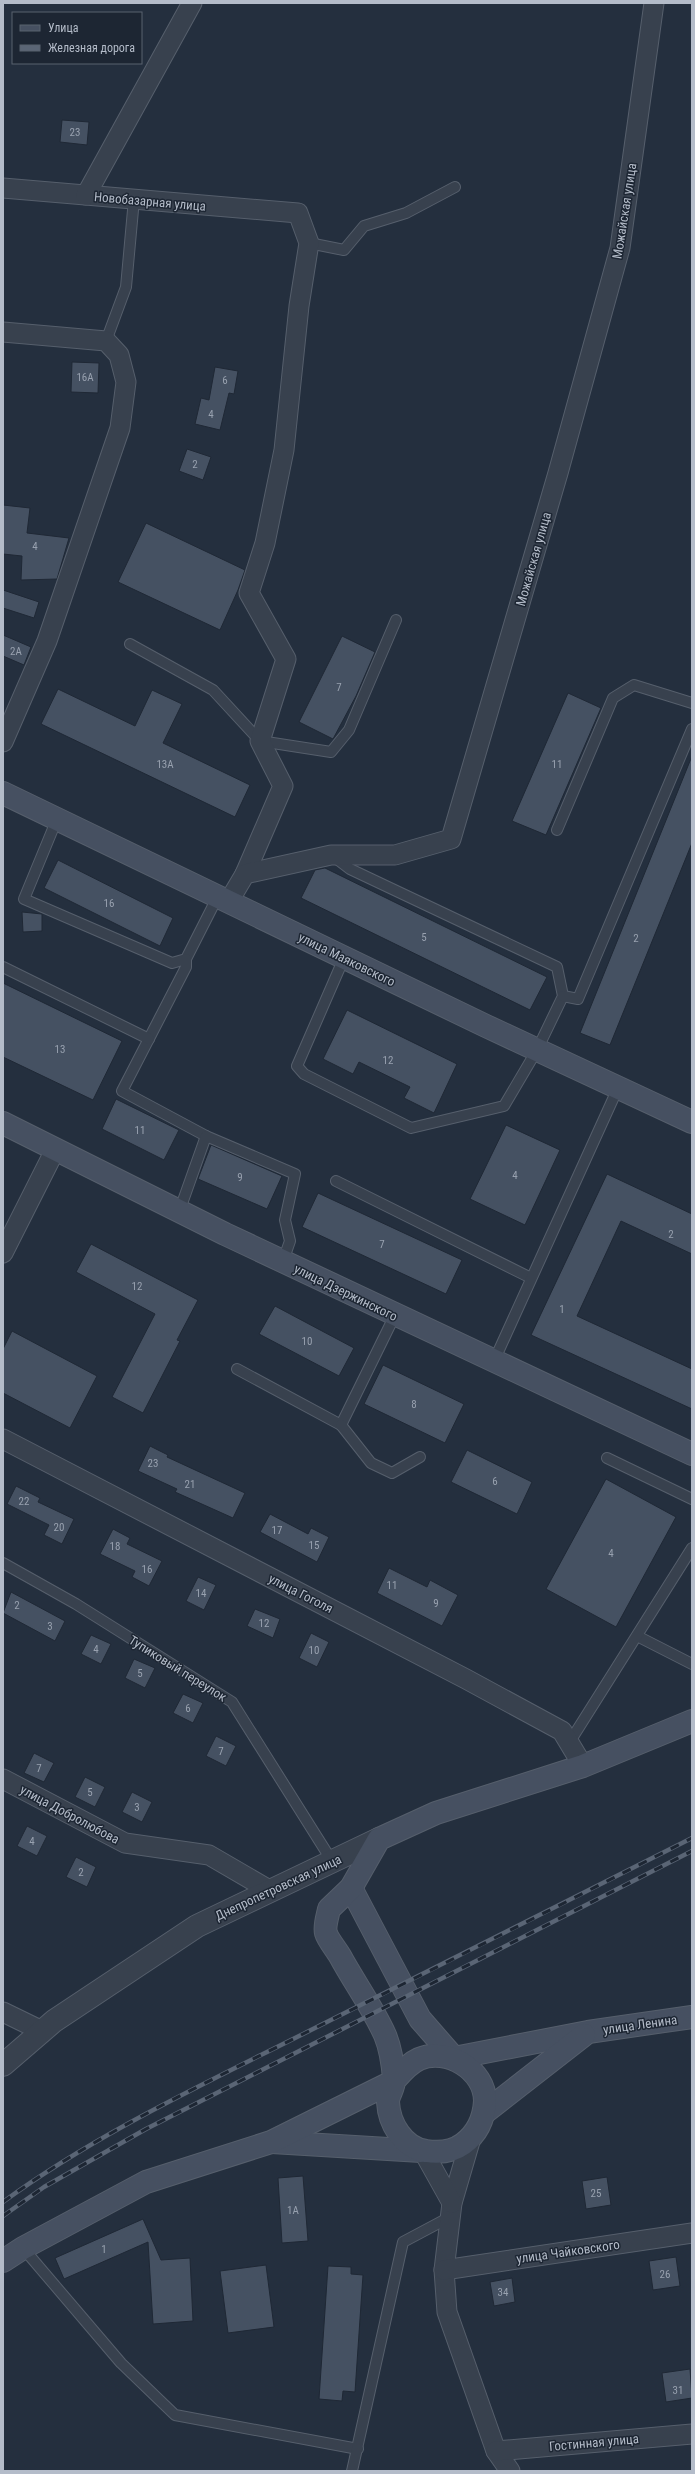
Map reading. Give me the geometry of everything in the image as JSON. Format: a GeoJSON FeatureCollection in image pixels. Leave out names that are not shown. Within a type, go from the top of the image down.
{"type":"FeatureCollection","features":[{"type":"Feature","properties":{"kind":"main road","name":"улица Маяковского"},"geometry":{"type":"LineString","coordinates":[[3,793],[537,1050],[691,1120]]}},
{"type":"Feature","properties":{"kind":"main road","name":"улица Дзержинского"},"geometry":{"type":"LineString","coordinates":[[3,1123],[179,1212],[283,1262],[692,1454]]}},
{"type":"Feature","properties":{"kind":"main road","name":"Днепропетровская улица"},"geometry":{"type":"LineString","coordinates":[[379,1839],[436,1813],[583,1766],[692,1721]]}},
{"type":"Feature","properties":{"kind":"main road"},"geometry":{"type":"LineString","coordinates":[[379,1839],[351,1888],[329,1909],[326,1932],[385,2036],[394,2081],[388,2101],[392,2123],[404,2140],[423,2151]]}},
{"type":"Feature","properties":{"kind":"main road"},"geometry":{"type":"LineString","coordinates":[[271,2142],[440,2153],[457,2148],[471,2138],[480,2127],[484,2113],[485,2096],[479,2080],[468,2067],[454,2058],[420,2019],[351,1888]]}},
{"type":"Feature","properties":{"kind":"main road","name":"улица Ленина"},"geometry":{"type":"LineString","coordinates":[[454,2058],[588,2032],[692,2017]]}},
{"type":"Feature","properties":{"kind":"main road"},"geometry":{"type":"LineString","coordinates":[[484,2113],[588,2032]]}},
{"type":"Feature","properties":{"kind":"main road"},"geometry":{"type":"LineString","coordinates":[[3,2261],[23,2248],[146,2182],[271,2142],[394,2081],[405,2068],[420,2059],[437,2056],[454,2058]]}},
{"type":"Feature","properties":{"kind":"street"},"geometry":{"type":"LineString","coordinates":[[86,195],[192,3]]}},
{"type":"Feature","properties":{"kind":"street","name":"Можайская улица"},"geometry":{"type":"LineString","coordinates":[[245,874],[331,855],[396,855],[451,839],[558,473],[620,248],[654,3]]}},
{"type":"Feature","properties":{"kind":"street","name":"Новобазарная улица"},"geometry":{"type":"LineString","coordinates":[[3,188],[298,213],[309,243]]}},
{"type":"Feature","properties":{"kind":"street"},"geometry":{"type":"LineString","coordinates":[[224,899],[245,874],[283,786],[260,741],[286,659],[249,593],[265,543],[284,450],[299,306],[309,243]]}},
{"type":"Feature","properties":{"kind":"street"},"geometry":{"type":"LineString","coordinates":[[3,332],[106,341],[119,355],[126,382],[120,428],[47,641],[3,742]]}},
{"type":"Feature","properties":{"kind":"street"},"geometry":{"type":"LineString","coordinates":[[3,1253],[55,1150]]}},
{"type":"Feature","properties":{"kind":"street","name":"улица Гоголя"},"geometry":{"type":"LineString","coordinates":[[3,1440],[466,1679],[562,1731],[583,1766]]}},
{"type":"Feature","properties":{"kind":"street","name":"улица Добролюбова"},"geometry":{"type":"LineString","coordinates":[[3,1779],[125,1843],[209,1855],[271,1890]]}},
{"type":"Feature","properties":{"kind":"street","name":"Днепропетровская улица"},"geometry":{"type":"LineString","coordinates":[[3,2065],[42,2031],[197,1926],[379,1839]]}},
{"type":"Feature","properties":{"kind":"street"},"geometry":{"type":"LineString","coordinates":[[3,2012],[42,2031]]}},
{"type":"Feature","properties":{"kind":"street"},"geometry":{"type":"LineString","coordinates":[[471,2138],[451,2210],[444,2270],[447,2312],[496,2451],[510,2471]]}},
{"type":"Feature","properties":{"kind":"street"},"geometry":{"type":"LineString","coordinates":[[423,2151],[451,2210]]}},
{"type":"Feature","properties":{"kind":"street","name":"улица Чайковского"},"geometry":{"type":"LineString","coordinates":[[444,2270],[692,2232]]}},
{"type":"Feature","properties":{"kind":"street","name":"Гостинная улица"},"geometry":{"type":"LineString","coordinates":[[496,2451],[692,2434]]}},
{"type":"Feature","properties":{"kind":"lane"},"geometry":{"type":"LineString","coordinates":[[309,243],[344,250],[364,226],[406,213],[455,187]]}},
{"type":"Feature","properties":{"kind":"lane"},"geometry":{"type":"LineString","coordinates":[[106,341],[126,287],[134,199]]}},
{"type":"Feature","properties":{"kind":"lane"},"geometry":{"type":"LineString","coordinates":[[130,644],[213,690],[260,741],[332,752],[349,730],[396,620]]}},
{"type":"Feature","properties":{"kind":"lane"},"geometry":{"type":"LineString","coordinates":[[557,830],[613,698],[634,685],[692,703]]}},
{"type":"Feature","properties":{"kind":"lane"},"geometry":{"type":"LineString","coordinates":[[563,996],[578,999],[692,729]]}},
{"type":"Feature","properties":{"kind":"lane"},"geometry":{"type":"LineString","coordinates":[[57,819],[24,899],[172,963],[186,959]]}},
{"type":"Feature","properties":{"kind":"lane"},"geometry":{"type":"LineString","coordinates":[[331,855],[350,869],[557,967],[563,996],[537,1050],[504,1106],[411,1128],[304,1074],[297,1066],[344,958]]}},
{"type":"Feature","properties":{"kind":"lane"},"geometry":{"type":"LineString","coordinates":[[224,899],[186,959],[186,967],[122,1091],[206,1136],[295,1174],[285,1220],[290,1241],[283,1262]]}},
{"type":"Feature","properties":{"kind":"lane"},"geometry":{"type":"LineString","coordinates":[[3,968],[149,1039]]}},
{"type":"Feature","properties":{"kind":"lane"},"geometry":{"type":"LineString","coordinates":[[494,1361],[618,1088]]}},
{"type":"Feature","properties":{"kind":"lane"},"geometry":{"type":"LineString","coordinates":[[179,1212],[206,1136]]}},
{"type":"Feature","properties":{"kind":"lane"},"geometry":{"type":"LineString","coordinates":[[336,1181],[531,1278]]}},
{"type":"Feature","properties":{"kind":"lane"},"geometry":{"type":"LineString","coordinates":[[341,1425],[395,1315]]}},
{"type":"Feature","properties":{"kind":"lane"},"geometry":{"type":"LineString","coordinates":[[237,1369],[341,1425],[371,1463],[392,1473],[420,1457]]}},
{"type":"Feature","properties":{"kind":"lane"},"geometry":{"type":"LineString","coordinates":[[607,1458],[692,1499]]}},
{"type":"Feature","properties":{"kind":"lane"},"geometry":{"type":"LineString","coordinates":[[569,1743],[692,1548]]}},
{"type":"Feature","properties":{"kind":"lane","name":"Тупиковый переулок"},"geometry":{"type":"LineString","coordinates":[[3,1563],[76,1604],[232,1702],[332,1861]]}},
{"type":"Feature","properties":{"kind":"lane"},"geometry":{"type":"LineString","coordinates":[[637,1636],[692,1664]]}},
{"type":"Feature","properties":{"kind":"lane"},"geometry":{"type":"LineString","coordinates":[[352,2471],[403,2242],[451,2210]]}},
{"type":"Feature","properties":{"kind":"lane"},"geometry":{"type":"LineString","coordinates":[[23,2248],[121,2363],[175,2415],[358,2449]]}},
{"type":"Feature","properties":{"kind":"building"},"geometry":{"type":"Polygon","coordinates":[[[62,120],[89,122],[87,145],[60,142],[62,120]]]}},
{"type":"Feature","properties":{"kind":"building"},"geometry":{"type":"Polygon","coordinates":[[[72,362],[99,363],[98,393],[71,392],[72,362]]]}},
{"type":"Feature","properties":{"kind":"building"},"geometry":{"type":"Polygon","coordinates":[[[215,367],[238,371],[234,394],[229,393],[220,430],[195,424],[201,398],[209,400],[215,367]]]}},
{"type":"Feature","properties":{"kind":"building"},"geometry":{"type":"Polygon","coordinates":[[[187,449],[211,457],[203,480],[179,471],[187,449]]]}},
{"type":"Feature","properties":{"kind":"building"},"geometry":{"type":"Polygon","coordinates":[[[3,505],[30,508],[27,533],[69,538],[57,579],[21,580],[22,556],[3,554],[3,505]]]}},
{"type":"Feature","properties":{"kind":"building"},"geometry":{"type":"Polygon","coordinates":[[[146,523],[245,570],[238,590],[220,630],[118,582],[146,523]]]}},
{"type":"Feature","properties":{"kind":"building"},"geometry":{"type":"Polygon","coordinates":[[[3,590],[39,602],[34,618],[3,608],[3,590]]]}},
{"type":"Feature","properties":{"kind":"building"},"geometry":{"type":"Polygon","coordinates":[[[3,635],[31,647],[24,665],[3,656],[3,635]]]}},
{"type":"Feature","properties":{"kind":"building"},"geometry":{"type":"Polygon","coordinates":[[[342,636],[375,652],[356,696],[333,739],[299,722],[342,636]]]}},
{"type":"Feature","properties":{"kind":"building"},"geometry":{"type":"Polygon","coordinates":[[[58,689],[135,726],[152,690],[182,704],[163,743],[250,785],[235,817],[41,724],[58,689]]]}},
{"type":"Feature","properties":{"kind":"building"},"geometry":{"type":"Polygon","coordinates":[[[568,693],[601,708],[546,835],[512,821],[568,693]]]}},
{"type":"Feature","properties":{"kind":"building"},"geometry":{"type":"Polygon","coordinates":[[[692,756],[692,843],[610,1045],[580,1033],[692,756]]]}},
{"type":"Feature","properties":{"kind":"building"},"geometry":{"type":"Polygon","coordinates":[[[58,860],[173,918],[160,946],[44,888],[58,860]]]}},
{"type":"Feature","properties":{"kind":"building"},"geometry":{"type":"Polygon","coordinates":[[[325,868],[547,977],[530,1010],[301,898],[315,870],[325,868]]]}},
{"type":"Feature","properties":{"kind":"building"},"geometry":{"type":"Polygon","coordinates":[[[22,912],[42,914],[42,931],[23,932],[22,912]]]}},
{"type":"Feature","properties":{"kind":"building"},"geometry":{"type":"Polygon","coordinates":[[[3,983],[122,1041],[93,1100],[3,1057],[3,983]]]}},
{"type":"Feature","properties":{"kind":"building"},"geometry":{"type":"Polygon","coordinates":[[[347,1010],[457,1064],[434,1113],[404,1098],[410,1087],[359,1062],[353,1074],[323,1059],[347,1010]]]}},
{"type":"Feature","properties":{"kind":"building"},"geometry":{"type":"Polygon","coordinates":[[[116,1099],[179,1130],[164,1160],[102,1129],[116,1099]]]}},
{"type":"Feature","properties":{"kind":"building"},"geometry":{"type":"Polygon","coordinates":[[[506,1125],[560,1150],[525,1225],[470,1199],[506,1125]]]}},
{"type":"Feature","properties":{"kind":"building"},"geometry":{"type":"Polygon","coordinates":[[[211,1145],[282,1176],[267,1209],[198,1179],[211,1145]]]}},
{"type":"Feature","properties":{"kind":"building"},"geometry":{"type":"Polygon","coordinates":[[[607,1174],[692,1214],[692,1254],[621,1221],[577,1316],[692,1369],[692,1409],[531,1335],[607,1174]]]}},
{"type":"Feature","properties":{"kind":"building"},"geometry":{"type":"Polygon","coordinates":[[[318,1193],[462,1260],[446,1294],[302,1227],[318,1193]]]}},
{"type":"Feature","properties":{"kind":"building"},"geometry":{"type":"Polygon","coordinates":[[[91,1244],[198,1300],[177,1340],[180,1341],[143,1413],[112,1397],[155,1314],[76,1272],[91,1244]]]}},
{"type":"Feature","properties":{"kind":"building"},"geometry":{"type":"Polygon","coordinates":[[[275,1306],[354,1348],[339,1376],[259,1334],[275,1306]]]}},
{"type":"Feature","properties":{"kind":"building"},"geometry":{"type":"Polygon","coordinates":[[[12,1331],[97,1376],[70,1428],[3,1393],[3,1349],[12,1331]]]}},
{"type":"Feature","properties":{"kind":"building"},"geometry":{"type":"Polygon","coordinates":[[[383,1365],[464,1404],[445,1443],[364,1404],[383,1365]]]}},
{"type":"Feature","properties":{"kind":"building"},"geometry":{"type":"Polygon","coordinates":[[[150,1446],[168,1455],[167,1457],[245,1493],[233,1518],[175,1492],[177,1489],[138,1471],[150,1446]]]}},
{"type":"Feature","properties":{"kind":"building"},"geometry":{"type":"Polygon","coordinates":[[[467,1450],[532,1482],[517,1514],[451,1482],[467,1450]]]}},
{"type":"Feature","properties":{"kind":"building"},"geometry":{"type":"Polygon","coordinates":[[[606,1479],[676,1517],[616,1627],[546,1589],[606,1479]]]}},
{"type":"Feature","properties":{"kind":"building"},"geometry":{"type":"Polygon","coordinates":[[[16,1486],[40,1498],[38,1502],[74,1519],[62,1544],[44,1535],[49,1525],[7,1504],[16,1486]]]}},
{"type":"Feature","properties":{"kind":"building"},"geometry":{"type":"Polygon","coordinates":[[[270,1514],[308,1534],[311,1528],[329,1537],[317,1562],[260,1532],[270,1514]]]}},
{"type":"Feature","properties":{"kind":"building"},"geometry":{"type":"Polygon","coordinates":[[[113,1529],[130,1538],[127,1544],[162,1561],[149,1586],[132,1577],[135,1571],[100,1554],[113,1529]]]}},
{"type":"Feature","properties":{"kind":"building"},"geometry":{"type":"Polygon","coordinates":[[[389,1568],[427,1587],[430,1580],[458,1595],[442,1626],[377,1593],[389,1568]]]}},
{"type":"Feature","properties":{"kind":"building"},"geometry":{"type":"Polygon","coordinates":[[[198,1577],[216,1585],[204,1610],[186,1601],[198,1577]]]}},
{"type":"Feature","properties":{"kind":"building"},"geometry":{"type":"Polygon","coordinates":[[[11,1592],[65,1621],[55,1641],[3,1613],[11,1592]]]}},
{"type":"Feature","properties":{"kind":"building"},"geometry":{"type":"Polygon","coordinates":[[[255,1609],[280,1619],[273,1638],[247,1626],[255,1609]]]}},
{"type":"Feature","properties":{"kind":"building"},"geometry":{"type":"Polygon","coordinates":[[[311,1633],[329,1642],[317,1667],[299,1658],[311,1633]]]}},
{"type":"Feature","properties":{"kind":"building"},"geometry":{"type":"Polygon","coordinates":[[[91,1635],[111,1644],[101,1664],[81,1654],[91,1635]]]}},
{"type":"Feature","properties":{"kind":"building"},"geometry":{"type":"Polygon","coordinates":[[[134,1659],[155,1668],[145,1688],[125,1678],[134,1659]]]}},
{"type":"Feature","properties":{"kind":"building"},"geometry":{"type":"Polygon","coordinates":[[[183,1694],[203,1703],[193,1723],[173,1713],[183,1694]]]}},
{"type":"Feature","properties":{"kind":"building"},"geometry":{"type":"Polygon","coordinates":[[[216,1736],[236,1746],[226,1766],[206,1756],[216,1736]]]}},
{"type":"Feature","properties":{"kind":"building"},"geometry":{"type":"Polygon","coordinates":[[[34,1753],[54,1763],[44,1782],[24,1773],[34,1753]]]}},
{"type":"Feature","properties":{"kind":"building"},"geometry":{"type":"Polygon","coordinates":[[[85,1777],[105,1787],[95,1807],[75,1797],[85,1777]]]}},
{"type":"Feature","properties":{"kind":"building"},"geometry":{"type":"Polygon","coordinates":[[[132,1792],[152,1802],[142,1822],[122,1812],[132,1792]]]}},
{"type":"Feature","properties":{"kind":"building"},"geometry":{"type":"Polygon","coordinates":[[[27,1826],[47,1836],[37,1856],[17,1846],[27,1826]]]}},
{"type":"Feature","properties":{"kind":"building"},"geometry":{"type":"Polygon","coordinates":[[[76,1857],[96,1867],[87,1887],[66,1877],[76,1857]]]}},
{"type":"Feature","properties":{"kind":"building"},"geometry":{"type":"Polygon","coordinates":[[[303,2176],[308,2241],[282,2243],[278,2178],[303,2176]]]}},
{"type":"Feature","properties":{"kind":"building"},"geometry":{"type":"Polygon","coordinates":[[[607,2177],[611,2205],[586,2209],[582,2181],[607,2177]]]}},
{"type":"Feature","properties":{"kind":"building"},"geometry":{"type":"Polygon","coordinates":[[[143,2219],[161,2260],[190,2258],[193,2321],[153,2324],[148,2242],[64,2279],[55,2258],[143,2219]]]}},
{"type":"Feature","properties":{"kind":"building"},"geometry":{"type":"Polygon","coordinates":[[[676,2257],[680,2286],[653,2290],[649,2261],[676,2257]]]}},
{"type":"Feature","properties":{"kind":"building"},"geometry":{"type":"Polygon","coordinates":[[[266,2265],[274,2327],[228,2333],[220,2271],[266,2265]]]}},
{"type":"Feature","properties":{"kind":"building"},"geometry":{"type":"Polygon","coordinates":[[[328,2266],[351,2267],[351,2274],[363,2275],[355,2392],[343,2391],[342,2401],[319,2399],[328,2266]]]}},
{"type":"Feature","properties":{"kind":"building"},"geometry":{"type":"Polygon","coordinates":[[[512,2278],[515,2302],[494,2306],[490,2282],[512,2278]]]}},
{"type":"Feature","properties":{"kind":"building"},"geometry":{"type":"Polygon","coordinates":[[[690,2369],[692,2398],[666,2402],[662,2373],[690,2369]]]}},
{"type":"Feature","properties":{"kind":"railway"},"geometry":{"type":"LineString","coordinates":[[3,2202],[75,2154],[151,2111],[692,1838]]}},
{"type":"Feature","properties":{"kind":"railway"},"geometry":{"type":"LineString","coordinates":[[3,2216],[44,2187],[146,2129],[692,1851]]}}]}
